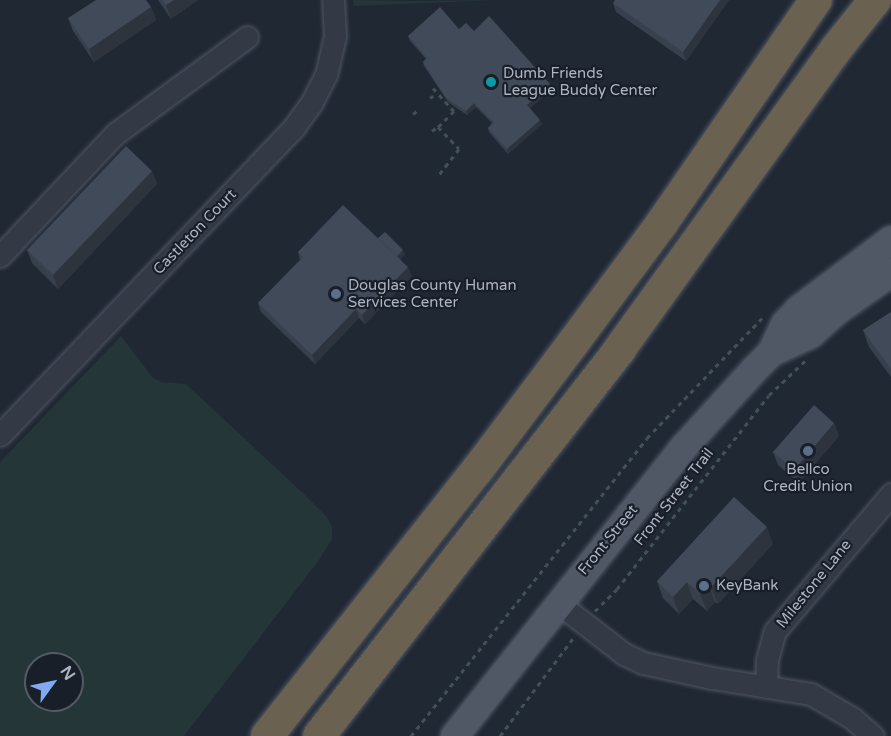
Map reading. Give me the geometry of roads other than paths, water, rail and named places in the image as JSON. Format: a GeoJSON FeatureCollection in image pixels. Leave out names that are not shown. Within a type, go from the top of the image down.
{"type":"FeatureCollection","features":[{"type":"Feature","properties":{"kind":"highway"},"geometry":{"type":"LineString","coordinates":[[267,736],[471,478],[573,343],[662,222],[816,0]]}},
{"type":"Feature","properties":{"kind":"highway"},"geometry":{"type":"LineString","coordinates":[[836,49],[867,0]]}},
{"type":"Feature","properties":{"kind":"highway"},"geometry":{"type":"LineString","coordinates":[[319,736],[612,360],[836,49],[875,0]]}},
{"type":"Feature","properties":{"kind":"main road","name":"Front Street"},"geometry":{"type":"LineString","coordinates":[[454,736],[683,447],[771,352],[784,324],[830,282],[891,239]]}},
{"type":"Feature","properties":{"kind":"main road","name":"Front Street"},"geometry":{"type":"LineString","coordinates":[[771,352],[810,334],[837,310],[891,272]]}},
{"type":"Feature","properties":{"kind":"street","name":"Castleton Court"},"geometry":{"type":"LineString","coordinates":[[0,435],[294,127],[311,104],[326,75],[334,36],[333,0]]}},
{"type":"Feature","properties":{"kind":"street"},"geometry":{"type":"LineString","coordinates":[[0,256],[115,134],[247,37]]}},
{"type":"Feature","properties":{"kind":"street","name":"Milestone Lane"},"geometry":{"type":"LineString","coordinates":[[766,687],[767,660],[775,632],[891,494]]}},
{"type":"Feature","properties":{"kind":"street"},"geometry":{"type":"LineString","coordinates":[[558,603],[624,654],[643,663],[811,694],[831,704],[873,736]]}},
{"type":"Feature","properties":{"kind":"place","name":"Dumb Friends League Buddy Center"},"geometry":{"type":"Point","coordinates":[491,82]}},
{"type":"Feature","properties":{"kind":"place","name":"Douglas County Human Services Center"},"geometry":{"type":"Point","coordinates":[336,294]}},
{"type":"Feature","properties":{"kind":"place","name":"Bellco Credit Union"},"geometry":{"type":"Point","coordinates":[808,451]}},
{"type":"Feature","properties":{"kind":"place","name":"KeyBank"},"geometry":{"type":"Point","coordinates":[704,586]}}]}
